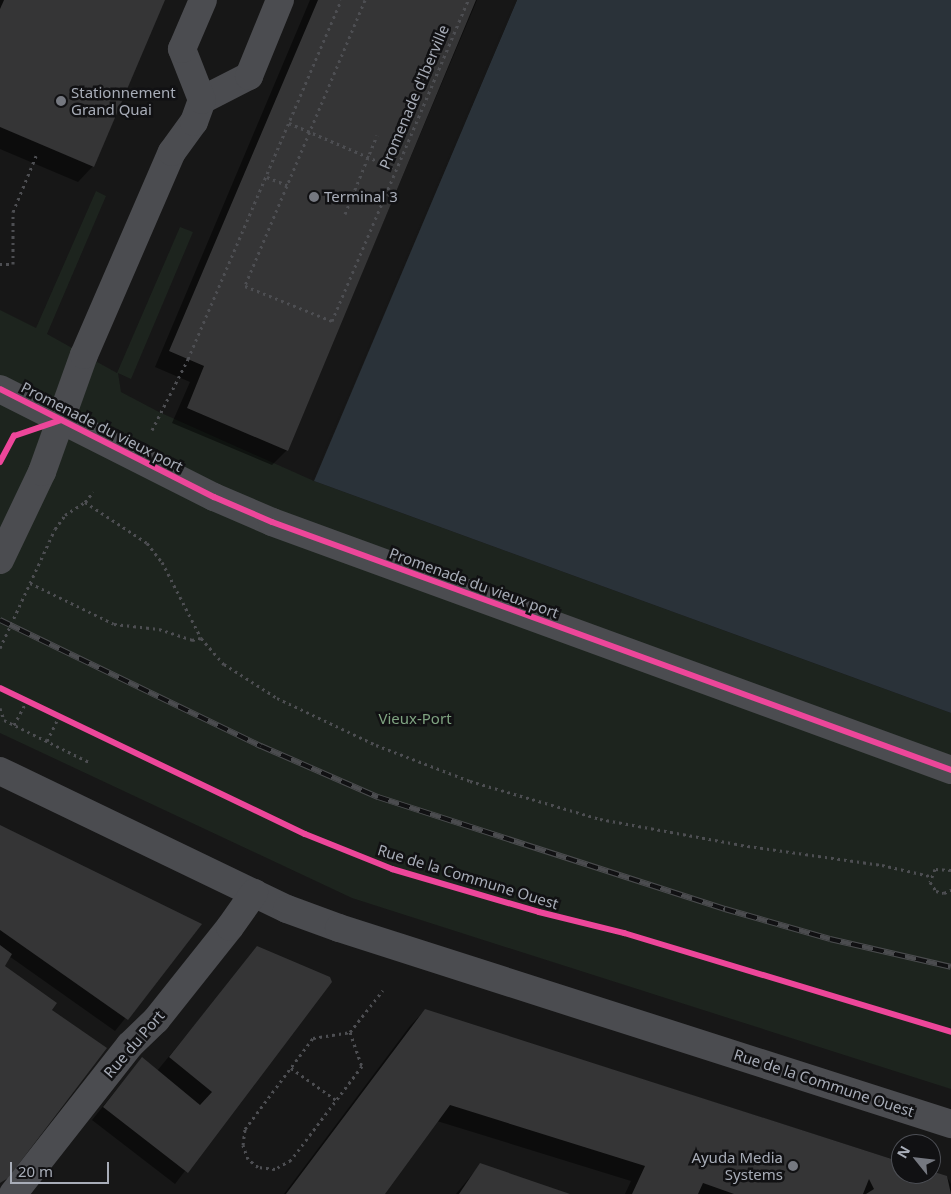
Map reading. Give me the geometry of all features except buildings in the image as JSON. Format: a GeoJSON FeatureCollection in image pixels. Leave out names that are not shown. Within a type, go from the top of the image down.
{"type":"FeatureCollection","features":[{"type":"Feature","properties":{"kind":"street"},"geometry":{"type":"LineString","coordinates":[[0,560],[42,472],[84,355],[164,170],[172,152],[194,122],[202,100],[182,49],[203,0]]}},
{"type":"Feature","properties":{"kind":"street"},"geometry":{"type":"LineString","coordinates":[[202,100],[249,76],[280,0]]}},
{"type":"Feature","properties":{"kind":"street","name":"Promenade du vieux port"},"geometry":{"type":"LineString","coordinates":[[0,390],[214,497],[272,522],[951,770]]}},
{"type":"Feature","properties":{"kind":"street","name":"Rue de la Commune Ouest"},"geometry":{"type":"LineString","coordinates":[[0,771],[287,909],[382,943],[951,1124]]}},
{"type":"Feature","properties":{"kind":"street","name":"Rue du Port"},"geometry":{"type":"LineString","coordinates":[[13,1194],[130,1045],[156,1020],[254,893]]}},
{"type":"Feature","properties":{"kind":"path"},"geometry":{"type":"LineString","coordinates":[[152,430],[188,359],[260,194],[340,0]]}},
{"type":"Feature","properties":{"kind":"path"},"geometry":{"type":"LineString","coordinates":[[289,123],[396,169]]}},
{"type":"Feature","properties":{"kind":"path"},"geometry":{"type":"LineString","coordinates":[[345,214],[378,135]]}},
{"type":"Feature","properties":{"kind":"path"},"geometry":{"type":"LineString","coordinates":[[0,264],[13,264],[13,212],[36,156]]}},
{"type":"Feature","properties":{"kind":"path"},"geometry":{"type":"LineString","coordinates":[[267,176],[288,185]]}},
{"type":"Feature","properties":{"kind":"path"},"geometry":{"type":"LineString","coordinates":[[0,648],[60,521],[85,502],[93,492]]}},
{"type":"Feature","properties":{"kind":"path"},"geometry":{"type":"LineString","coordinates":[[85,502],[151,547],[201,638],[217,657],[245,679],[318,719],[407,757],[510,794],[600,819],[676,834],[882,865],[930,876]]}},
{"type":"Feature","properties":{"kind":"path"},"geometry":{"type":"LineString","coordinates":[[30,583],[114,624],[159,629],[192,640],[201,638]]}},
{"type":"Feature","properties":{"kind":"path"},"geometry":{"type":"LineString","coordinates":[[18,697],[35,705]]}},
{"type":"Feature","properties":{"kind":"path"},"geometry":{"type":"LineString","coordinates":[[14,725],[27,701]]}},
{"type":"Feature","properties":{"kind":"path"},"geometry":{"type":"LineString","coordinates":[[0,708],[4,720],[89,762]]}},
{"type":"Feature","properties":{"kind":"path"},"geometry":{"type":"LineString","coordinates":[[51,713],[68,720]]}},
{"type":"Feature","properties":{"kind":"path"},"geometry":{"type":"LineString","coordinates":[[47,741],[60,716]]}},
{"type":"Feature","properties":{"kind":"path"},"geometry":{"type":"LineString","coordinates":[[930,876],[938,868],[951,870]]}},
{"type":"Feature","properties":{"kind":"path"},"geometry":{"type":"LineString","coordinates":[[930,876],[933,890],[947,893],[951,896]]}},
{"type":"Feature","properties":{"kind":"path"},"geometry":{"type":"LineString","coordinates":[[947,893],[951,890]]}},
{"type":"Feature","properties":{"kind":"path"},"geometry":{"type":"LineString","coordinates":[[350,1032],[362,1066],[291,1160],[275,1169],[258,1167],[248,1159],[243,1145],[246,1130],[313,1038],[350,1032],[383,990]]}},
{"type":"Feature","properties":{"kind":"path"},"geometry":{"type":"LineString","coordinates":[[291,1068],[336,1100]]}},
{"type":"Feature","properties":{"kind":"green space","name":"Vieux-Port"},"geometry":{"type":"Polygon","coordinates":[[[96,191],[106,196],[47,334],[117,373],[180,227],[193,232],[131,379],[118,373],[121,392],[159,412],[314,481],[951,713],[951,1089],[352,898],[0,733],[0,310],[36,328],[96,191]]]}},
{"type":"Feature","properties":{"kind":"shaded area"},"geometry":{"type":"Polygon","coordinates":[[[517,0],[951,0],[951,713],[314,481],[517,0]]]}},
{"type":"Feature","properties":{"kind":"pier"},"geometry":{"type":"Polygon","coordinates":[[[515,0],[517,0],[312,481],[312,480],[515,0]]]}},
{"type":"Feature","properties":{"kind":"railway"},"geometry":{"type":"LineString","coordinates":[[0,620],[261,746],[378,797],[725,909],[830,939],[951,967]]}},
{"type":"Feature","properties":{"kind":"cycle path"},"geometry":{"type":"LineString","coordinates":[[0,389],[214,497],[272,522],[951,770]]}},
{"type":"Feature","properties":{"kind":"cycle path"},"geometry":{"type":"LineString","coordinates":[[0,462],[14,436],[61,420]]}},
{"type":"Feature","properties":{"kind":"cycle path"},"geometry":{"type":"LineString","coordinates":[[0,688],[305,834],[392,869],[539,912],[624,933],[951,1032]]}},
{"type":"Feature","properties":{"kind":"place","name":"Stationnement Grand Quai"},"geometry":{"type":"Point","coordinates":[61,101]}},
{"type":"Feature","properties":{"kind":"place","name":"Terminal 3"},"geometry":{"type":"Point","coordinates":[314,197]}},
{"type":"Feature","properties":{"kind":"place","name":"Ayuda Media Systems"},"geometry":{"type":"Point","coordinates":[793,1166]}}]}
